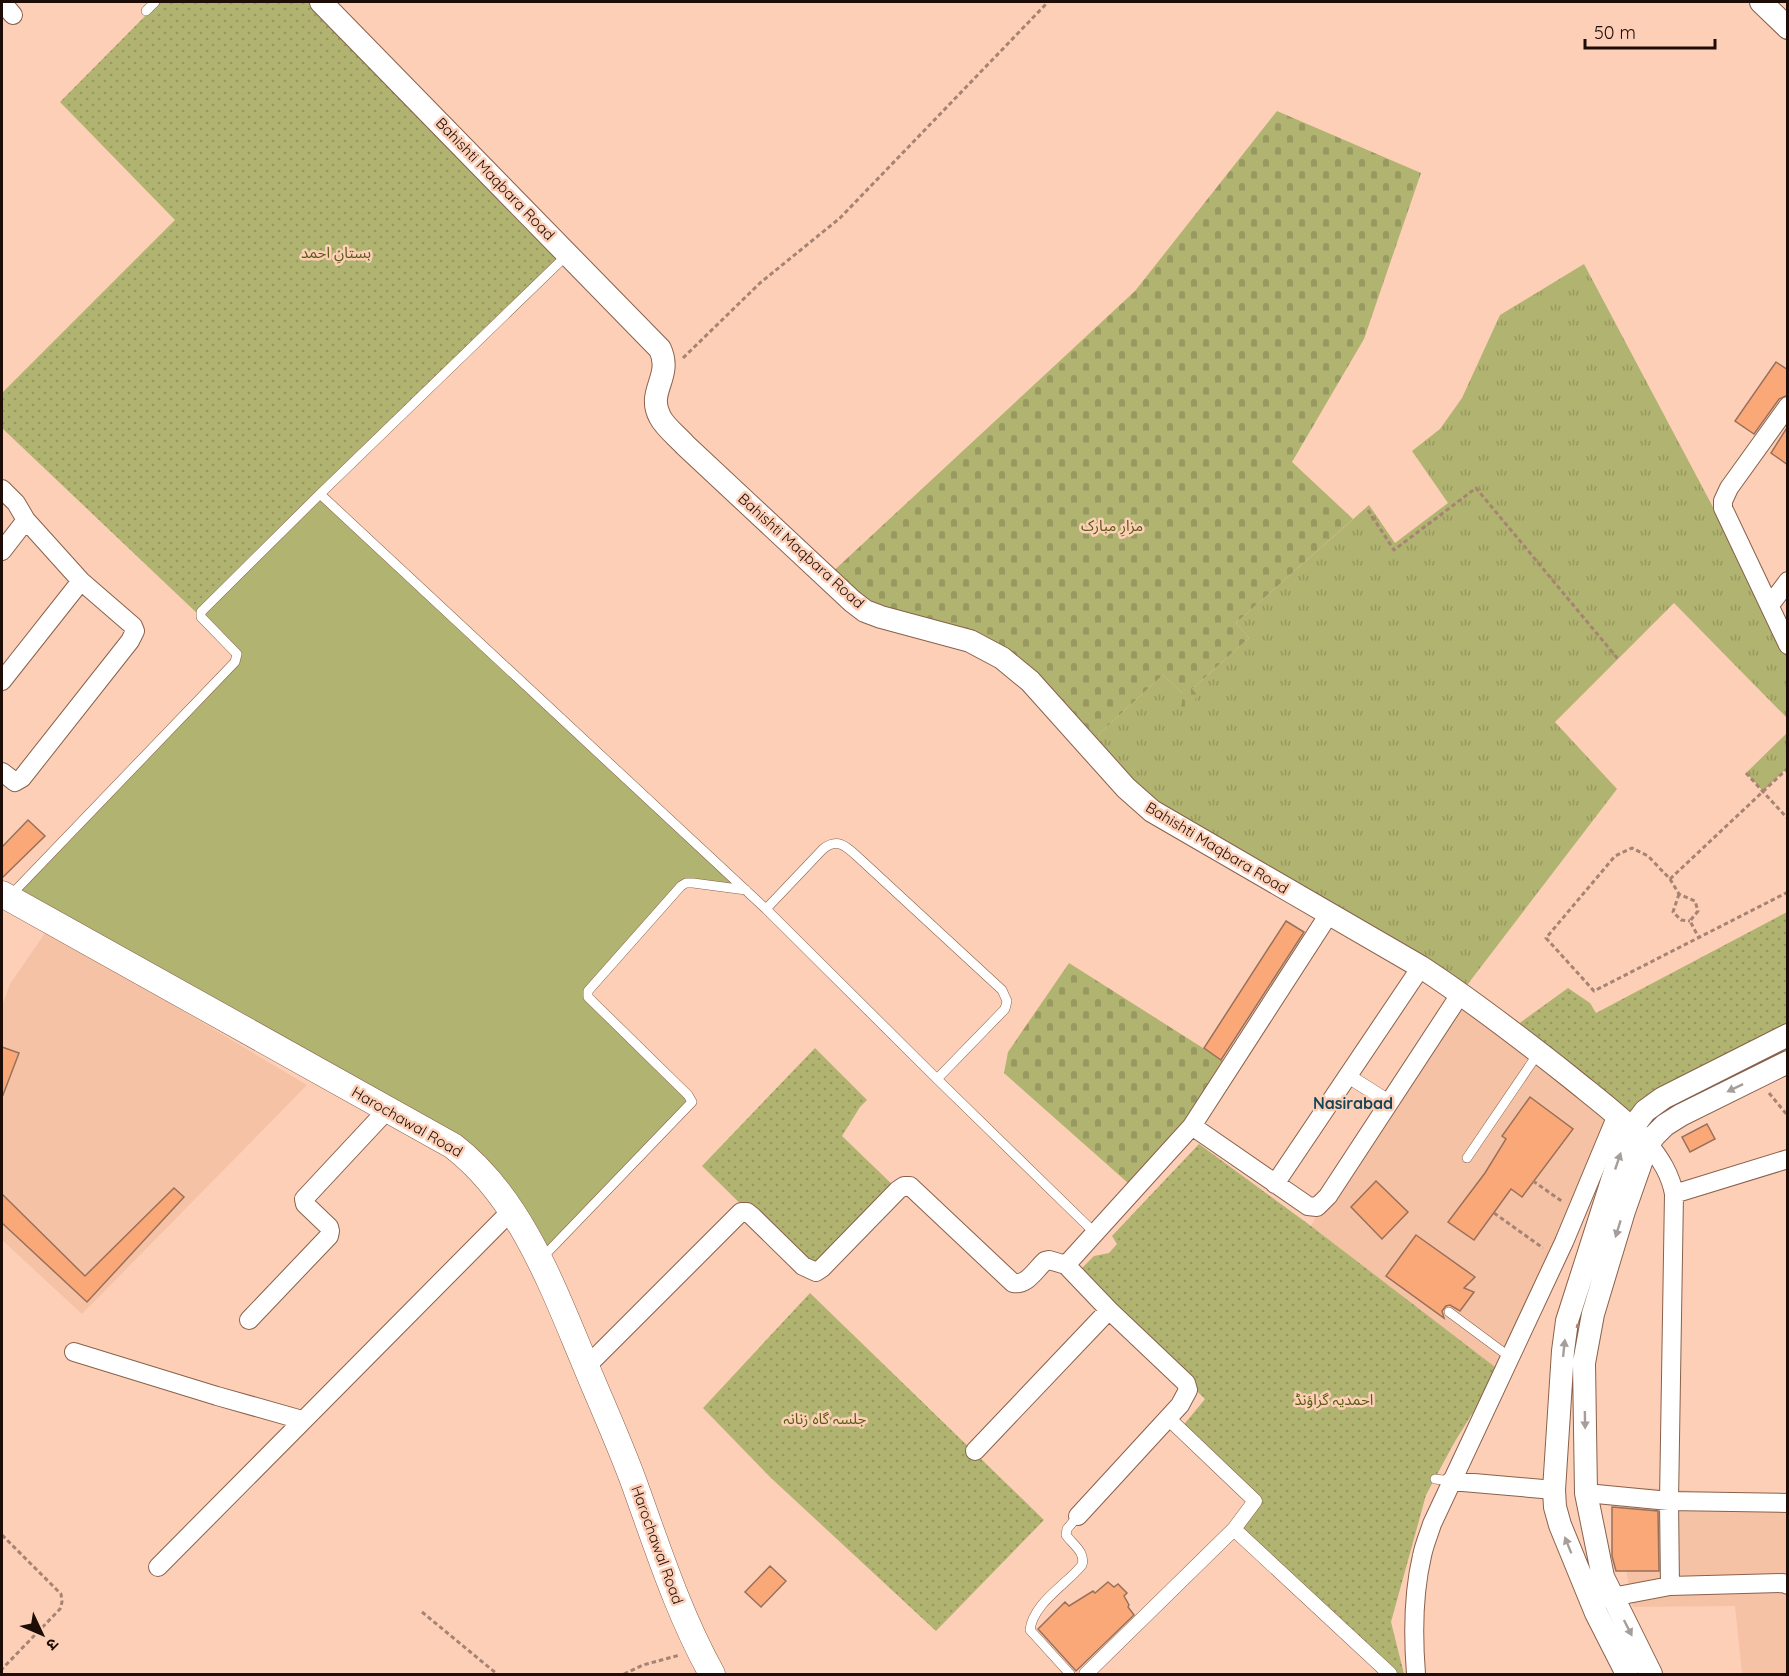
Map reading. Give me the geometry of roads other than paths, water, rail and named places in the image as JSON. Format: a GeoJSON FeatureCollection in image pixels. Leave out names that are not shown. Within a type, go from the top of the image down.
{"type":"FeatureCollection","features":[{"type":"Feature","properties":{"kind":"main road","name":"Harochawal Road"},"geometry":{"type":"LineString","coordinates":[[5,896],[453,1146],[465,1155],[489,1181],[511,1211],[540,1260],[626,1462],[676,1598],[711,1674]]}},
{"type":"Feature","properties":{"kind":"street","name":"Bahishti Maqbara Road"},"geometry":{"type":"LineString","coordinates":[[321,2],[660,349],[664,357],[665,369],[655,399],[661,420],[852,601],[873,614],[970,641],[1002,658],[1030,681],[1110,771],[1152,812],[1421,967],[1461,993],[1539,1052],[1638,1135]]}},
{"type":"Feature","properties":{"kind":"street"},"geometry":{"type":"LineString","coordinates":[[1761,2],[1788,28]]}},
{"type":"Feature","properties":{"kind":"street"},"geometry":{"type":"LineString","coordinates":[[1788,406],[1729,488],[1723,501],[1725,514],[1788,645]]}},
{"type":"Feature","properties":{"kind":"street"},"geometry":{"type":"LineString","coordinates":[[2,489],[16,503],[26,520],[81,581],[133,626],[134,636],[22,778],[19,781],[12,781],[2,772]]}},
{"type":"Feature","properties":{"kind":"street"},"geometry":{"type":"LineString","coordinates":[[2,551],[26,520]]}},
{"type":"Feature","properties":{"kind":"street"},"geometry":{"type":"LineString","coordinates":[[2,681],[81,581]]}},
{"type":"Feature","properties":{"kind":"street"},"geometry":{"type":"LineString","coordinates":[[1770,605],[1788,581]]}},
{"type":"Feature","properties":{"kind":"street"},"geometry":{"type":"LineString","coordinates":[[1066,1264],[1192,1126],[1329,914]]}},
{"type":"Feature","properties":{"kind":"street"},"geometry":{"type":"LineString","coordinates":[[1275,1184],[1421,967]]}},
{"type":"Feature","properties":{"kind":"street"},"geometry":{"type":"LineString","coordinates":[[1192,1126],[1308,1206],[1317,1207],[1328,1196],[1461,993]]}},
{"type":"Feature","properties":{"kind":"street"},"geometry":{"type":"LineString","coordinates":[[1651,1674],[1558,1516],[1555,1507],[1554,1490],[1563,1351],[1578,1325],[1616,1168],[1638,1135],[1645,1111],[1663,1098],[1788,1035]]}},
{"type":"Feature","properties":{"kind":"street"},"geometry":{"type":"LineString","coordinates":[[1416,1674],[1414,1631],[1418,1582],[1422,1554],[1443,1480],[1510,1358],[1576,1212],[1638,1135],[1665,1125],[1788,1062]]}},
{"type":"Feature","properties":{"kind":"street"},"geometry":{"type":"LineString","coordinates":[[1348,1076],[1389,1102]]}},
{"type":"Feature","properties":{"kind":"street"},"geometry":{"type":"LineString","coordinates":[[249,1320],[328,1236],[329,1227],[305,1204],[304,1199],[387,1110]]}},
{"type":"Feature","properties":{"kind":"street"},"geometry":{"type":"LineString","coordinates":[[1638,1135],[1673,1189],[1670,1586]]}},
{"type":"Feature","properties":{"kind":"street"},"geometry":{"type":"LineString","coordinates":[[1673,1189],[1788,1159]]}},
{"type":"Feature","properties":{"kind":"street"},"geometry":{"type":"LineString","coordinates":[[586,1367],[741,1212],[747,1212],[803,1266],[816,1272],[898,1190],[904,1186],[910,1186],[1014,1283],[1024,1282],[1045,1261],[1066,1264],[1109,1310],[1186,1383],[1188,1390],[1185,1397],[1168,1418],[1078,1516]]}},
{"type":"Feature","properties":{"kind":"street"},"geometry":{"type":"LineString","coordinates":[[158,1567],[511,1211]]}},
{"type":"Feature","properties":{"kind":"street"},"geometry":{"type":"LineString","coordinates":[[975,1451],[1109,1310]]}},
{"type":"Feature","properties":{"kind":"street"},"geometry":{"type":"LineString","coordinates":[[1578,1325],[1584,1363],[1586,1493],[1600,1587],[1627,1674]]}},
{"type":"Feature","properties":{"kind":"street"},"geometry":{"type":"LineString","coordinates":[[74,1352],[302,1420]]}},
{"type":"Feature","properties":{"kind":"street"},"geometry":{"type":"LineString","coordinates":[[1086,1674],[1234,1528],[1255,1501],[1168,1418]]}},
{"type":"Feature","properties":{"kind":"street"},"geometry":{"type":"LineString","coordinates":[[1443,1480],[1669,1501],[1778,1499]]}},
{"type":"Feature","properties":{"kind":"street"},"geometry":{"type":"LineString","coordinates":[[1234,1528],[1390,1674]]}},
{"type":"Feature","properties":{"kind":"street"},"geometry":{"type":"LineString","coordinates":[[1600,1587],[1783,1583],[1788,1585]]}},
{"type":"Feature","properties":{"kind":"lane"},"geometry":{"type":"LineString","coordinates":[[146,11],[155,2]]}},
{"type":"Feature","properties":{"kind":"lane"},"geometry":{"type":"LineString","coordinates":[[5,896],[235,662],[237,654],[201,617],[201,612],[568,254]]}},
{"type":"Feature","properties":{"kind":"lane"},"geometry":{"type":"LineString","coordinates":[[320,494],[766,909],[1096,1233]]}},
{"type":"Feature","properties":{"kind":"lane"},"geometry":{"type":"LineString","coordinates":[[766,909],[830,843],[846,846],[1002,990],[1007,1001],[1005,1009],[937,1079]]}},
{"type":"Feature","properties":{"kind":"lane"},"geometry":{"type":"LineString","coordinates":[[540,1260],[692,1102],[688,1095],[588,997],[588,991],[681,886],[693,883],[746,890]]}},
{"type":"Feature","properties":{"kind":"lane"},"geometry":{"type":"LineString","coordinates":[[1467,1158],[1539,1052]]}},
{"type":"Feature","properties":{"kind":"lane"},"geometry":{"type":"LineString","coordinates":[[1449,1312],[1510,1358]]}},
{"type":"Feature","properties":{"kind":"lane"},"geometry":{"type":"LineString","coordinates":[[1070,1674],[1030,1630],[1031,1619],[1041,1606],[1082,1565],[1084,1559],[1082,1553],[1066,1535],[1067,1529],[1078,1516]]}},
{"type":"Feature","properties":{"kind":"waterway"},"geometry":{"type":"LineString","coordinates":[[1716,1085],[1766,1059]]}},
{"type":"Feature","properties":{"kind":"district","name":"Nasirabad"},"geometry":{"type":"Point","coordinates":[1353,1103]}},
{"type":"Feature","properties":{"kind":"park label","name":"بستانِ احمد"},"geometry":{"type":"Point","coordinates":[336,253]}},
{"type":"Feature","properties":{"kind":"park label","name":"مزارِ مبارک"},"geometry":{"type":"Point","coordinates":[1112,526]}},
{"type":"Feature","properties":{"kind":"park label","name":"احمدیہ گراؤنڈ"},"geometry":{"type":"Point","coordinates":[1334,1400]}},
{"type":"Feature","properties":{"kind":"park label","name":"جلسہ گاہ زنانہ"},"geometry":{"type":"Point","coordinates":[825,1419]}}]}
